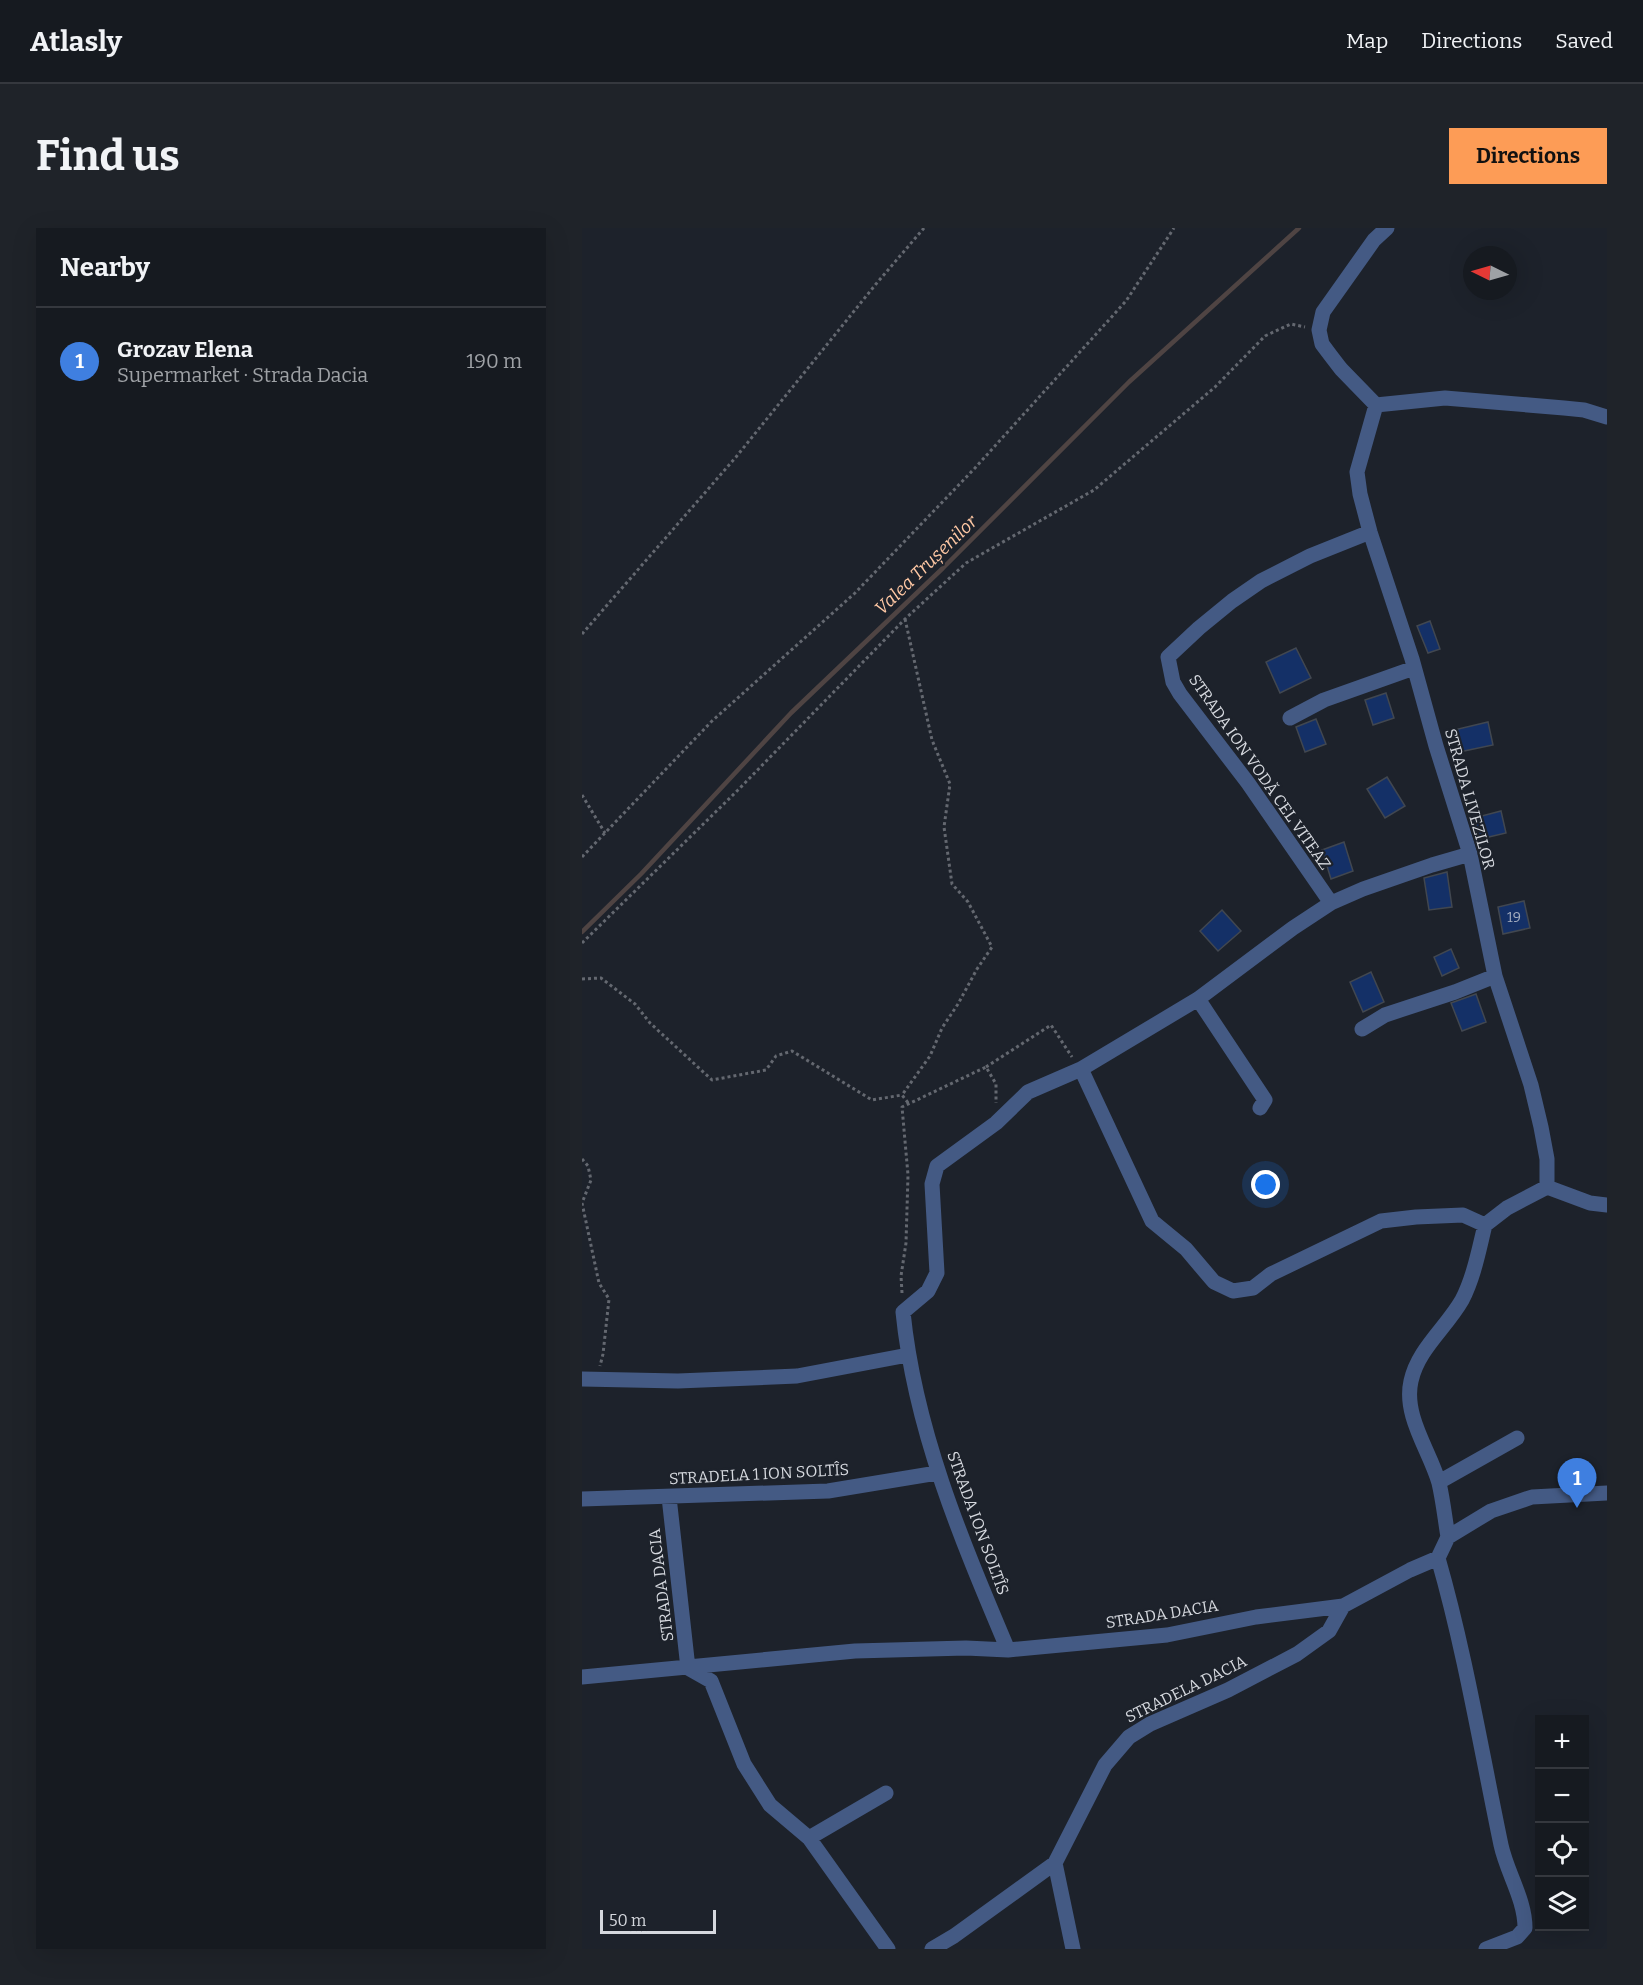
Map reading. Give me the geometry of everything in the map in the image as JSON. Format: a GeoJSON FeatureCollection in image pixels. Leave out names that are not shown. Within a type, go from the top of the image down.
{"type":"FeatureCollection","features":[{"type":"Feature","properties":{"kind":"street"},"geometry":{"type":"LineString","coordinates":[[1387,228],[1374,240],[1323,312],[1319,330],[1322,344],[1331,356],[1376,405],[1445,398],[1564,408],[1607,417]]}},
{"type":"Feature","properties":{"kind":"street","name":"STRADA LIVEZILOR"},"geometry":{"type":"LineString","coordinates":[[1376,405],[1357,472],[1360,494],[1470,854],[1495,976],[1531,1085],[1547,1159],[1547,1187]]}},
{"type":"Feature","properties":{"kind":"street","name":"STRADA ION VODĂ CEL VITEAZ"},"geometry":{"type":"LineString","coordinates":[[1331,903],[1248,783],[1180,694],[1173,682],[1168,657],[1232,601],[1261,581],[1310,556],[1370,532]]}},
{"type":"Feature","properties":{"kind":"street"},"geometry":{"type":"LineString","coordinates":[[1290,718],[1324,700],[1414,668]]}},
{"type":"Feature","properties":{"kind":"street"},"geometry":{"type":"LineString","coordinates":[[1470,854],[1383,882],[1331,903],[1293,928],[1198,999],[1081,1069],[1152,1221],[1186,1249],[1214,1282],[1233,1291],[1253,1288],[1270,1274],[1382,1221],[1463,1215],[1485,1225]]}},
{"type":"Feature","properties":{"kind":"street"},"geometry":{"type":"LineString","coordinates":[[1362,1029],[1385,1015],[1495,976]]}},
{"type":"Feature","properties":{"kind":"street"},"geometry":{"type":"LineString","coordinates":[[1198,999],[1264,1100],[1260,1108]]}},
{"type":"Feature","properties":{"kind":"street","name":"STRADA ION SOLTÎS"},"geometry":{"type":"LineString","coordinates":[[1008,1650],[937,1473],[908,1355],[903,1312],[928,1291],[937,1273],[932,1184],[937,1166],[996,1124],[1028,1092],[1081,1069]]}},
{"type":"Feature","properties":{"kind":"street"},"geometry":{"type":"LineString","coordinates":[[1448,1537],[1438,1482],[1413,1415],[1410,1397],[1410,1382],[1425,1350],[1462,1299],[1478,1255],[1485,1225],[1507,1208],[1547,1187],[1590,1203],[1607,1205]]}},
{"type":"Feature","properties":{"kind":"street"},"geometry":{"type":"LineString","coordinates":[[589,1379],[678,1381],[796,1376],[908,1355]]}},
{"type":"Feature","properties":{"kind":"street"},"geometry":{"type":"LineString","coordinates":[[1438,1482],[1517,1438]]}},
{"type":"Feature","properties":{"kind":"street","name":"STRADELA 1 ION SOLTÎS"},"geometry":{"type":"LineString","coordinates":[[582,1499],[828,1491],[937,1473]]}},
{"type":"Feature","properties":{"kind":"street"},"geometry":{"type":"LineString","coordinates":[[1486,1949],[1517,1937],[1525,1928],[1525,1915],[1504,1859],[1452,1607],[1438,1558],[1448,1537],[1491,1511],[1532,1497],[1607,1492]]}},
{"type":"Feature","properties":{"kind":"street","name":"STRADA DACIA"},"geometry":{"type":"LineString","coordinates":[[669,1497],[688,1668]]}},
{"type":"Feature","properties":{"kind":"street","name":"STRADA DACIA"},"geometry":{"type":"LineString","coordinates":[[582,1677],[855,1651],[966,1648],[1008,1650],[1167,1635],[1256,1617],[1343,1606],[1410,1570],[1438,1558]]}},
{"type":"Feature","properties":{"kind":"street","name":"STRADELA DACIA"},"geometry":{"type":"LineString","coordinates":[[932,1949],[954,1936],[1055,1863],[1105,1766],[1129,1737],[1150,1724],[1228,1690],[1297,1654],[1329,1631],[1343,1606]]}},
{"type":"Feature","properties":{"kind":"street"},"geometry":{"type":"LineString","coordinates":[[688,1668],[711,1681],[744,1764],[770,1805],[809,1838],[888,1949]]}},
{"type":"Feature","properties":{"kind":"street"},"geometry":{"type":"LineString","coordinates":[[809,1838],[886,1793]]}},
{"type":"Feature","properties":{"kind":"street"},"geometry":{"type":"LineString","coordinates":[[1055,1863],[1073,1949]]}},
{"type":"Feature","properties":{"kind":"path"},"geometry":{"type":"LineString","coordinates":[[582,634],[736,457],[924,228]]}},
{"type":"Feature","properties":{"kind":"path"},"geometry":{"type":"LineString","coordinates":[[582,857],[711,722],[855,593],[975,468],[1126,301],[1174,228]]}},
{"type":"Feature","properties":{"kind":"path"},"geometry":{"type":"LineString","coordinates":[[582,943],[738,790],[905,619],[966,563],[1094,490],[1215,387],[1265,336],[1291,324],[1319,330]]}},
{"type":"Feature","properties":{"kind":"path"},"geometry":{"type":"LineString","coordinates":[[582,979],[601,978],[635,1004],[650,1023],[712,1080],[766,1070],[776,1056],[792,1051],[872,1100],[902,1095],[930,1056],[942,1028],[992,947],[968,902],[952,884],[944,827],[950,784],[932,740],[905,619]]}},
{"type":"Feature","properties":{"kind":"path"},"geometry":{"type":"LineString","coordinates":[[582,795],[605,833]]}},
{"type":"Feature","properties":{"kind":"path"},"geometry":{"type":"LineString","coordinates":[[986,1068],[1051,1025],[1081,1069]]}},
{"type":"Feature","properties":{"kind":"path"},"geometry":{"type":"LineString","coordinates":[[902,1095],[909,1104]]}},
{"type":"Feature","properties":{"kind":"path"},"geometry":{"type":"LineString","coordinates":[[582,1159],[588,1166],[591,1180],[582,1203],[599,1283],[609,1299],[603,1354],[589,1379]]}},
{"type":"Feature","properties":{"kind":"building"},"geometry":{"type":"Polygon","coordinates":[[[1430,621],[1440,649],[1428,653],[1417,626],[1430,621]]]}},
{"type":"Feature","properties":{"kind":"building"},"geometry":{"type":"Polygon","coordinates":[[[1296,648],[1311,678],[1280,693],[1266,662],[1296,648]]]}},
{"type":"Feature","properties":{"kind":"building"},"geometry":{"type":"Polygon","coordinates":[[[1386,693],[1394,718],[1373,725],[1365,700],[1386,693]]]}},
{"type":"Feature","properties":{"kind":"building"},"geometry":{"type":"Polygon","coordinates":[[[1316,719],[1326,744],[1305,752],[1296,727],[1316,719]]]}},
{"type":"Feature","properties":{"kind":"building"},"geometry":{"type":"Polygon","coordinates":[[[1488,722],[1493,745],[1459,752],[1454,730],[1488,722]]]}},
{"type":"Feature","properties":{"kind":"building"},"geometry":{"type":"Polygon","coordinates":[[[1387,777],[1405,806],[1385,818],[1367,789],[1387,777]]]}},
{"type":"Feature","properties":{"kind":"building"},"geometry":{"type":"Polygon","coordinates":[[[1501,811],[1506,833],[1480,839],[1474,818],[1501,811]]]}},
{"type":"Feature","properties":{"kind":"building"},"geometry":{"type":"Polygon","coordinates":[[[1344,842],[1353,871],[1331,879],[1322,850],[1344,842]]]}},
{"type":"Feature","properties":{"kind":"building"},"geometry":{"type":"Polygon","coordinates":[[[1447,872],[1452,907],[1429,910],[1424,878],[1447,872]]]}},
{"type":"Feature","properties":{"kind":"building"},"geometry":{"type":"Polygon","coordinates":[[[1524,901],[1530,928],[1503,934],[1498,907],[1524,901]]]}},
{"type":"Feature","properties":{"kind":"building"},"geometry":{"type":"Polygon","coordinates":[[[1222,910],[1241,931],[1218,951],[1200,931],[1222,910]]]}},
{"type":"Feature","properties":{"kind":"building"},"geometry":{"type":"Polygon","coordinates":[[[1451,949],[1459,968],[1442,976],[1434,957],[1451,949]]]}},
{"type":"Feature","properties":{"kind":"building"},"geometry":{"type":"Polygon","coordinates":[[[1371,972],[1384,1002],[1363,1012],[1350,982],[1371,972]]]}},
{"type":"Feature","properties":{"kind":"building"},"geometry":{"type":"Polygon","coordinates":[[[1476,994],[1486,1022],[1462,1031],[1451,1003],[1476,994]]]}},
{"type":"Feature","properties":{"kind":"waterway","name":"Valea Trușenilor"},"geometry":{"type":"LineString","coordinates":[[582,932],[641,874],[791,713],[943,568],[1129,382],[1299,228]]}},
{"type":"Feature","properties":{"kind":"place","name":"Grozav Elena"},"geometry":{"type":"Point","coordinates":[1577,1508]}}]}
